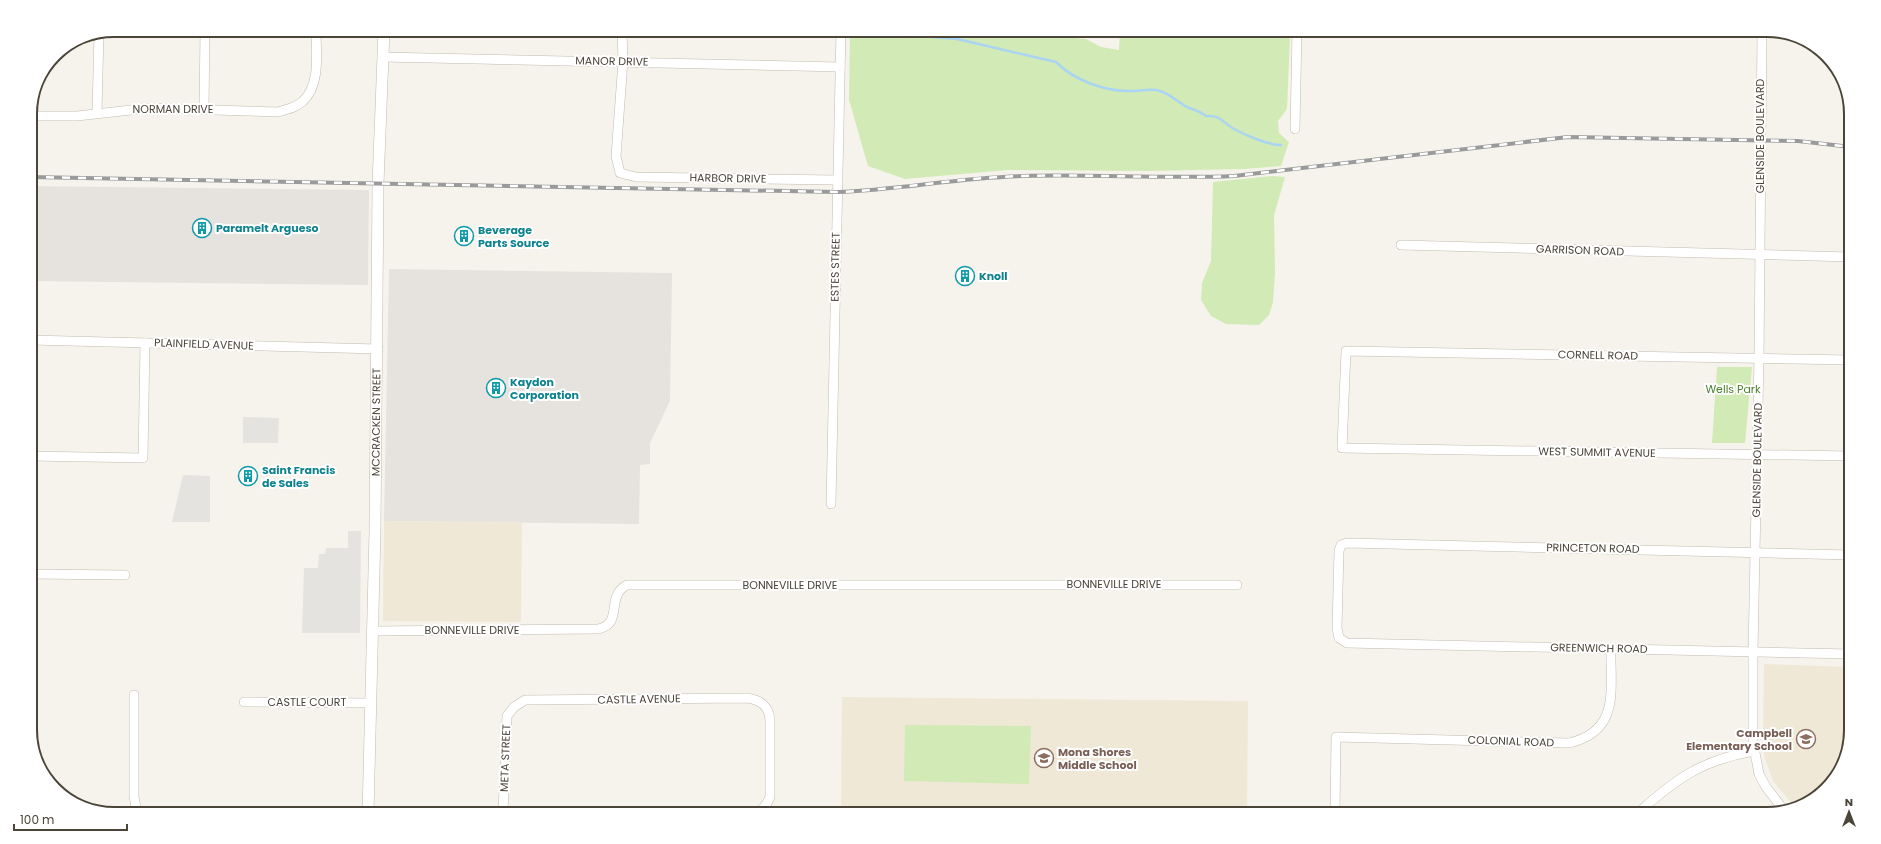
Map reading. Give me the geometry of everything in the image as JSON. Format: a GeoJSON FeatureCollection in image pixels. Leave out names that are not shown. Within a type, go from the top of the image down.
{"type":"FeatureCollection","features":[{"type":"Feature","properties":{"kind":"street"},"geometry":{"type":"LineString","coordinates":[[204,109],[205,37]]}},
{"type":"Feature","properties":{"kind":"street","name":"NORMAN DRIVE"},"geometry":{"type":"LineString","coordinates":[[37,116],[76,116],[97,112],[149,108],[278,112],[294,108],[304,101],[309,94],[314,80],[316,37]]}},
{"type":"Feature","properties":{"kind":"street","name":"MCCRACKEN STREET"},"geometry":{"type":"LineString","coordinates":[[368,807],[378,349],[378,184],[384,37]]}},
{"type":"Feature","properties":{"kind":"street"},"geometry":{"type":"LineString","coordinates":[[622,37],[623,61]]}},
{"type":"Feature","properties":{"kind":"street","name":"ESTES STREET"},"geometry":{"type":"LineString","coordinates":[[830,504],[841,37]]}},
{"type":"Feature","properties":{"kind":"street"},"geometry":{"type":"LineString","coordinates":[[1295,129],[1297,37]]}},
{"type":"Feature","properties":{"kind":"street","name":"GLENSIDE BOULEVARD"},"geometry":{"type":"LineString","coordinates":[[1762,37],[1759,358],[1752,651],[1754,751],[1759,774],[1766,787],[1781,805]]}},
{"type":"Feature","properties":{"kind":"street"},"geometry":{"type":"LineString","coordinates":[[97,112],[99,38]]}},
{"type":"Feature","properties":{"kind":"street","name":"MANOR DRIVE"},"geometry":{"type":"LineString","coordinates":[[383,57],[623,61],[840,67]]}},
{"type":"Feature","properties":{"kind":"street","name":"HARBOR DRIVE"},"geometry":{"type":"LineString","coordinates":[[623,61],[616,156],[620,173],[636,177],[837,180]]}},
{"type":"Feature","properties":{"kind":"street","name":"GARRISON ROAD"},"geometry":{"type":"LineString","coordinates":[[1401,245],[1844,257]]}},
{"type":"Feature","properties":{"kind":"street","name":"PLAINFIELD AVENUE"},"geometry":{"type":"LineString","coordinates":[[37,340],[378,349]]}},
{"type":"Feature","properties":{"kind":"street"},"geometry":{"type":"LineString","coordinates":[[37,456],[143,458],[145,343]]}},
{"type":"Feature","properties":{"kind":"street","name":"CORNELL ROAD"},"geometry":{"type":"LineString","coordinates":[[1342,448],[1346,351],[1844,360]]}},
{"type":"Feature","properties":{"kind":"street","name":"WEST SUMMIT AVENUE"},"geometry":{"type":"LineString","coordinates":[[1342,448],[1844,456]]}},
{"type":"Feature","properties":{"kind":"street","name":"PRINCETON ROAD"},"geometry":{"type":"LineString","coordinates":[[1347,643],[1341,640],[1337,633],[1339,551],[1344,544],[1352,542],[1844,555]]}},
{"type":"Feature","properties":{"kind":"street"},"geometry":{"type":"LineString","coordinates":[[37,574],[125,576]]}},
{"type":"Feature","properties":{"kind":"street","name":"BONNEVILLE DRIVE"},"geometry":{"type":"LineString","coordinates":[[373,630],[598,629],[607,627],[611,622],[616,595],[620,588],[627,585],[1237,585]]}},
{"type":"Feature","properties":{"kind":"street","name":"GREENWICH ROAD"},"geometry":{"type":"LineString","coordinates":[[1347,643],[1844,654]]}},
{"type":"Feature","properties":{"kind":"street","name":"COLONIAL ROAD"},"geometry":{"type":"LineString","coordinates":[[1335,807],[1336,737],[1569,743],[1579,740],[1598,730],[1607,715],[1610,706],[1611,648]]}},
{"type":"Feature","properties":{"kind":"street"},"geometry":{"type":"LineString","coordinates":[[134,695],[134,796],[136,807]]}},
{"type":"Feature","properties":{"kind":"street","name":"CASTLE AVENUE"},"geometry":{"type":"LineString","coordinates":[[514,706],[525,700],[747,698],[759,701],[765,705],[770,720],[770,797],[764,807]]}},
{"type":"Feature","properties":{"kind":"street","name":"CASTLE COURT"},"geometry":{"type":"LineString","coordinates":[[244,702],[370,703]]}},
{"type":"Feature","properties":{"kind":"street","name":"META STREET"},"geometry":{"type":"LineString","coordinates":[[503,807],[507,716],[514,706]]}},
{"type":"Feature","properties":{"kind":"street"},"geometry":{"type":"LineString","coordinates":[[1645,807],[1676,780],[1698,768],[1717,760],[1754,751]]}},
{"type":"Feature","properties":{"kind":"shaded area"},"geometry":{"type":"Polygon","coordinates":[[[37,186],[369,190],[368,285],[37,281],[37,186]]]}},
{"type":"Feature","properties":{"kind":"shaded area"},"geometry":{"type":"Polygon","coordinates":[[[389,269],[672,273],[670,401],[650,443],[650,464],[640,465],[639,524],[384,521],[389,269]]]}},
{"type":"Feature","properties":{"kind":"shaded area"},"geometry":{"type":"Polygon","coordinates":[[[243,417],[279,418],[278,443],[243,443],[243,417]]]}},
{"type":"Feature","properties":{"kind":"shaded area"},"geometry":{"type":"Polygon","coordinates":[[[183,475],[210,476],[210,522],[172,522],[183,475]]]}},
{"type":"Feature","properties":{"kind":"shaded area"},"geometry":{"type":"Polygon","coordinates":[[[384,521],[522,523],[521,622],[383,621],[384,521]]]}},
{"type":"Feature","properties":{"kind":"shaded area"},"geometry":{"type":"Polygon","coordinates":[[[348,531],[361,531],[360,633],[302,633],[304,568],[318,568],[319,554],[325,554],[326,548],[348,548],[348,531]]]}},
{"type":"Feature","properties":{"kind":"shaded area","name":"Campbell Elementary School"},"geometry":{"type":"Polygon","coordinates":[[[1764,664],[1844,667],[1843,745],[1834,768],[1825,781],[1810,794],[1791,803],[1773,781],[1765,759],[1763,748],[1764,664]]]}},
{"type":"Feature","properties":{"kind":"shaded area","name":"Mona Shores Middle School"},"geometry":{"type":"Polygon","coordinates":[[[842,697],[1248,701],[1247,807],[841,807],[842,697]]]}},
{"type":"Feature","properties":{"kind":"green space"},"geometry":{"type":"Polygon","coordinates":[[[850,37],[1066,37],[1086,39],[1101,47],[1119,50],[1120,37],[1290,37],[1287,109],[1278,121],[1279,133],[1289,142],[1281,166],[1244,169],[1150,171],[1008,170],[905,179],[868,166],[849,100],[850,37]]]}},
{"type":"Feature","properties":{"kind":"green space"},"geometry":{"type":"Polygon","coordinates":[[[1272,176],[1285,177],[1274,215],[1275,273],[1273,302],[1269,315],[1259,325],[1226,324],[1211,316],[1201,300],[1202,283],[1211,261],[1213,182],[1272,176]]]}},
{"type":"Feature","properties":{"kind":"green space","name":"Wells Park"},"geometry":{"type":"Polygon","coordinates":[[[1717,367],[1752,367],[1745,443],[1712,443],[1717,367]]]}},
{"type":"Feature","properties":{"kind":"green space"},"geometry":{"type":"Polygon","coordinates":[[[905,725],[1031,726],[1029,784],[904,781],[905,725]]]}},
{"type":"Feature","properties":{"kind":"waterway"},"geometry":{"type":"LineString","coordinates":[[933,37],[957,39],[1056,62],[1072,75],[1092,84],[1112,90],[1157,90],[1164,92],[1187,107],[1206,116],[1218,118],[1244,134],[1263,142],[1281,145]]}},
{"type":"Feature","properties":{"kind":"railway"},"geometry":{"type":"LineString","coordinates":[[37,177],[837,192],[884,189],[1000,177],[1234,176],[1568,137],[1798,141],[1844,146]]}},
{"type":"Feature","properties":{"kind":"place","name":"Paramelt Argueso"},"geometry":{"type":"Point","coordinates":[202,228]}},
{"type":"Feature","properties":{"kind":"place","name":"Beverage Parts Source"},"geometry":{"type":"Point","coordinates":[464,236]}},
{"type":"Feature","properties":{"kind":"place","name":"Knoll"},"geometry":{"type":"Point","coordinates":[965,276]}},
{"type":"Feature","properties":{"kind":"place","name":"Kaydon Corporation"},"geometry":{"type":"Point","coordinates":[496,388]}},
{"type":"Feature","properties":{"kind":"place","name":"Saint Francis de Sales"},"geometry":{"type":"Point","coordinates":[248,476]}},
{"type":"Feature","properties":{"kind":"place","name":"Campbell Elementary School"},"geometry":{"type":"Point","coordinates":[1806,739]}},
{"type":"Feature","properties":{"kind":"place","name":"Mona Shores Middle School"},"geometry":{"type":"Point","coordinates":[1044,758]}}]}
